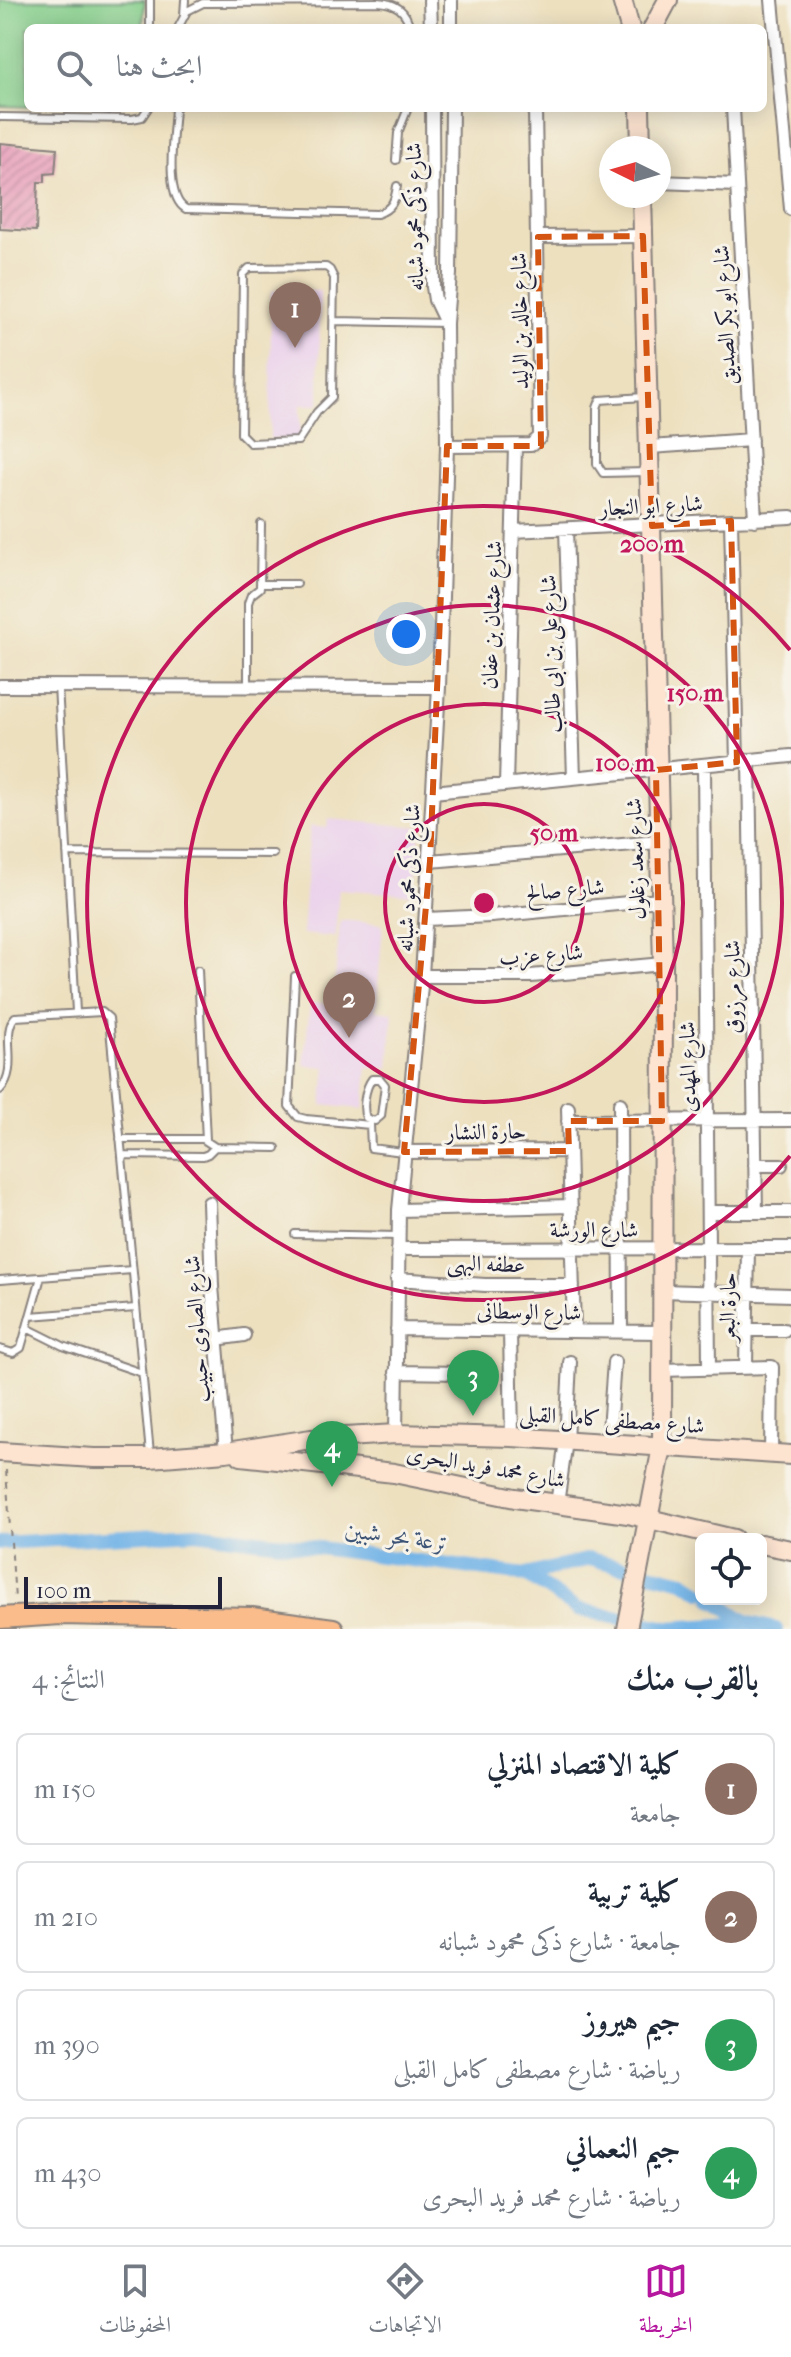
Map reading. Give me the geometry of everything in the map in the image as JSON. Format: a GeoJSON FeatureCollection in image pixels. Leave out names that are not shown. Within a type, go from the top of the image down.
{"type":"FeatureCollection","features":[{"type":"Feature","properties":{"kind":"main road"},"geometry":{"type":"LineString","coordinates":[[0,1618],[61,1621],[252,1618],[333,1629]]}},
{"type":"Feature","properties":{"kind":"street"},"geometry":{"type":"LineString","coordinates":[[430,0],[431,24]]}},
{"type":"Feature","properties":{"kind":"street"},"geometry":{"type":"LineString","coordinates":[[451,0],[451,24]]}},
{"type":"Feature","properties":{"kind":"street"},"geometry":{"type":"LineString","coordinates":[[622,0],[629,24]]}},
{"type":"Feature","properties":{"kind":"street"},"geometry":{"type":"LineString","coordinates":[[655,24],[668,0]]}},
{"type":"Feature","properties":{"kind":"street"},"geometry":{"type":"LineString","coordinates":[[772,0],[777,61],[786,102],[791,209]]}},
{"type":"Feature","properties":{"kind":"street"},"geometry":{"type":"LineString","coordinates":[[767,62],[777,61]]}},
{"type":"Feature","properties":{"kind":"street","name":"شارع ذكى محمود شبانه"},"geometry":{"type":"LineString","coordinates":[[432,112],[433,287],[446,323]]}},
{"type":"Feature","properties":{"kind":"street","name":"شارع ذكى محمود شبانه"},"geometry":{"type":"LineString","coordinates":[[396,1434],[399,1210],[422,976],[439,687],[447,446],[446,323],[450,274],[452,112]]}},
{"type":"Feature","properties":{"kind":"street","name":"شارع خالد بن الوليد"},"geometry":{"type":"LineString","coordinates":[[515,446],[531,445],[540,437],[535,112]]}},
{"type":"Feature","properties":{"kind":"street"},"geometry":{"type":"LineString","coordinates":[[640,112],[641,136]]}},
{"type":"Feature","properties":{"kind":"street","name":"شارع ابو بكر الصديق"},"geometry":{"type":"LineString","coordinates":[[733,112],[755,520]]}},
{"type":"Feature","properties":{"kind":"street"},"geometry":{"type":"LineString","coordinates":[[671,182],[737,185]]}},
{"type":"Feature","properties":{"kind":"street","name":"شارع سعد زغلول"},"geometry":{"type":"LineString","coordinates":[[627,1629],[662,1447],[663,964],[642,208]]}},
{"type":"Feature","properties":{"kind":"street"},"geometry":{"type":"LineString","coordinates":[[538,237],[643,236]]}},
{"type":"Feature","properties":{"kind":"street"},"geometry":{"type":"LineString","coordinates":[[650,447],[751,440]]}},
{"type":"Feature","properties":{"kind":"street"},"geometry":{"type":"LineString","coordinates":[[447,446],[515,446]]}},
{"type":"Feature","properties":{"kind":"street","name":"شارع عثمان بن عفان"},"geometry":{"type":"LineString","coordinates":[[506,785],[515,446]]}},
{"type":"Feature","properties":{"kind":"street","name":"شارع ابو النجار"},"geometry":{"type":"LineString","coordinates":[[513,531],[791,517]]}},
{"type":"Feature","properties":{"kind":"street","name":"شارع مرزوق"},"geometry":{"type":"LineString","coordinates":[[731,521],[743,762],[756,1212]]}},
{"type":"Feature","properties":{"kind":"street","name":"شارع على بن ابى طالب"},"geometry":{"type":"LineString","coordinates":[[566,529],[574,778]]}},
{"type":"Feature","properties":{"kind":"street"},"geometry":{"type":"LineString","coordinates":[[0,686],[439,687]]}},
{"type":"Feature","properties":{"kind":"street"},"geometry":{"type":"LineString","coordinates":[[433,792],[791,756]]}},
{"type":"Feature","properties":{"kind":"street","name":"شارع المهدى"},"geometry":{"type":"LineString","coordinates":[[704,765],[709,1368]]}},
{"type":"Feature","properties":{"kind":"street"},"geometry":{"type":"LineString","coordinates":[[430,861],[658,842]]}},
{"type":"Feature","properties":{"kind":"street","name":"شارع صالح"},"geometry":{"type":"LineString","coordinates":[[426,919],[660,900]]}},
{"type":"Feature","properties":{"kind":"street","name":"شارع عزب"},"geometry":{"type":"LineString","coordinates":[[422,976],[520,977],[663,964]]}},
{"type":"Feature","properties":{"kind":"street"},"geometry":{"type":"LineString","coordinates":[[620,1104],[621,1332]]}},
{"type":"Feature","properties":{"kind":"street"},"geometry":{"type":"LineString","coordinates":[[574,1331],[568,1115],[620,1121],[791,1120]]}},
{"type":"Feature","properties":{"kind":"street","name":"حارة النشار"},"geometry":{"type":"LineString","coordinates":[[404,1152],[569,1151]]}},
{"type":"Feature","properties":{"kind":"street"},"geometry":{"type":"LineString","coordinates":[[755,1165],[781,1165]]}},
{"type":"Feature","properties":{"kind":"street","name":"شارع الصاوى حبيب"},"geometry":{"type":"LineString","coordinates":[[209,1203],[226,1452]]}},
{"type":"Feature","properties":{"kind":"street"},"geometry":{"type":"LineString","coordinates":[[399,1210],[571,1206]]}},
{"type":"Feature","properties":{"kind":"street"},"geometry":{"type":"LineString","coordinates":[[708,1212],[791,1212]]}},
{"type":"Feature","properties":{"kind":"street","name":"شارع الورشة"},"geometry":{"type":"LineString","coordinates":[[398,1243],[572,1249],[791,1248]]}},
{"type":"Feature","properties":{"kind":"street","name":"حارة البعر"},"geometry":{"type":"LineString","coordinates":[[746,1366],[748,1248]]}},
{"type":"Feature","properties":{"kind":"street","name":"عطفه البهى"},"geometry":{"type":"LineString","coordinates":[[397,1279],[485,1285],[573,1285]]}},
{"type":"Feature","properties":{"kind":"street"},"geometry":{"type":"LineString","coordinates":[[662,1291],[791,1295]]}},
{"type":"Feature","properties":{"kind":"street","name":"شارع الوسطانى"},"geometry":{"type":"LineString","coordinates":[[397,1329],[662,1332]]}},
{"type":"Feature","properties":{"kind":"street"},"geometry":{"type":"LineString","coordinates":[[746,1330],[784,1330]]}},
{"type":"Feature","properties":{"kind":"street"},"geometry":{"type":"LineString","coordinates":[[510,1331],[512,1437]]}},
{"type":"Feature","properties":{"kind":"street"},"geometry":{"type":"LineString","coordinates":[[216,1339],[244,1335]]}},
{"type":"Feature","properties":{"kind":"street"},"geometry":{"type":"LineString","coordinates":[[557,1504],[566,1441],[570,1362]]}},
{"type":"Feature","properties":{"kind":"street"},"geometry":{"type":"LineString","coordinates":[[608,1443],[614,1362]]}},
{"type":"Feature","properties":{"kind":"street"},"geometry":{"type":"LineString","coordinates":[[662,1370],[772,1367],[771,1454]]}},
{"type":"Feature","properties":{"kind":"street"},"geometry":{"type":"LineString","coordinates":[[396,1372],[464,1373]]}},
{"type":"Feature","properties":{"kind":"street","name":"شارع مصطفى كامل القبلى"},"geometry":{"type":"LineString","coordinates":[[3,1458],[150,1458],[226,1452],[311,1439],[396,1434],[512,1437],[791,1455]]}},
{"type":"Feature","properties":{"kind":"street","name":"شارع محمد فريد البحرى"},"geometry":{"type":"LineString","coordinates":[[226,1452],[256,1458],[370,1469],[695,1533]]}},
{"type":"Feature","properties":{"kind":"street"},"geometry":{"type":"LineString","coordinates":[[767,1545],[791,1550]]}},
{"type":"Feature","properties":{"kind":"lane"},"geometry":{"type":"LineString","coordinates":[[150,0],[150,24]]}},
{"type":"Feature","properties":{"kind":"lane"},"geometry":{"type":"LineString","coordinates":[[180,24],[185,0]]}},
{"type":"Feature","properties":{"kind":"lane"},"geometry":{"type":"LineString","coordinates":[[184,15],[203,3],[389,3],[399,7],[409,24]]}},
{"type":"Feature","properties":{"kind":"lane"},"geometry":{"type":"LineString","coordinates":[[0,117],[137,119],[146,112]]}},
{"type":"Feature","properties":{"kind":"lane"},"geometry":{"type":"LineString","coordinates":[[175,112],[172,189],[179,205],[186,209],[377,214],[385,211],[396,196],[397,186]]}},
{"type":"Feature","properties":{"kind":"lane"},"geometry":{"type":"LineString","coordinates":[[396,160],[398,133],[406,112]]}},
{"type":"Feature","properties":{"kind":"lane"},"geometry":{"type":"LineString","coordinates":[[396,196],[433,197]]}},
{"type":"Feature","properties":{"kind":"lane"},"geometry":{"type":"LineString","coordinates":[[321,267],[330,270],[334,278],[334,321],[335,389],[330,400],[320,409],[301,439],[295,442],[246,441],[241,434],[242,278],[245,270],[321,267]]}},
{"type":"Feature","properties":{"kind":"lane"},"geometry":{"type":"LineString","coordinates":[[334,321],[446,323]]}},
{"type":"Feature","properties":{"kind":"lane"},"geometry":{"type":"LineString","coordinates":[[648,397],[600,400],[597,408],[597,464],[603,473],[650,471]]}},
{"type":"Feature","properties":{"kind":"lane"},"geometry":{"type":"LineString","coordinates":[[248,686],[248,603],[261,584],[261,524]]}},
{"type":"Feature","properties":{"kind":"lane"},"geometry":{"type":"LineString","coordinates":[[261,584],[297,584]]}},
{"type":"Feature","properties":{"kind":"lane"},"geometry":{"type":"LineString","coordinates":[[58,685],[76,1012]]}},
{"type":"Feature","properties":{"kind":"lane"},"geometry":{"type":"LineString","coordinates":[[67,853],[273,854]]}},
{"type":"Feature","properties":{"kind":"lane"},"geometry":{"type":"LineString","coordinates":[[198,970],[206,1140]]}},
{"type":"Feature","properties":{"kind":"lane"},"geometry":{"type":"LineString","coordinates":[[295,976],[289,1106],[298,1117],[306,1119],[370,1123],[379,1119],[383,1112],[385,1085],[376,1078],[368,1082],[364,1110],[370,1123],[371,1148],[404,1152]]}},
{"type":"Feature","properties":{"kind":"lane"},"geometry":{"type":"LineString","coordinates":[[0,1090],[10,1072],[10,1021],[22,1015],[76,1012],[102,1012],[109,1018],[150,1458]]}},
{"type":"Feature","properties":{"kind":"lane"},"geometry":{"type":"LineString","coordinates":[[120,1139],[206,1140],[215,1147],[276,1148]]}},
{"type":"Feature","properties":{"kind":"lane"},"geometry":{"type":"LineString","coordinates":[[122,1155],[203,1156],[215,1147]]}},
{"type":"Feature","properties":{"kind":"lane"},"geometry":{"type":"LineString","coordinates":[[295,1234],[398,1243]]}},
{"type":"Feature","properties":{"kind":"lane"},"geometry":{"type":"LineString","coordinates":[[0,1280],[132,1270]]}},
{"type":"Feature","properties":{"kind":"lane"},"geometry":{"type":"LineString","coordinates":[[0,1349],[13,1353],[20,1351],[41,1277]]}},
{"type":"Feature","properties":{"kind":"lane"},"geometry":{"type":"LineString","coordinates":[[30,1316],[136,1308]]}},
{"type":"Feature","properties":{"kind":"lane"},"geometry":{"type":"LineString","coordinates":[[27,1328],[63,1346],[142,1373]]}},
{"type":"Feature","properties":{"kind":"path"},"geometry":{"type":"LineString","coordinates":[[3,1458],[15,1597]]}},
{"type":"Feature","properties":{"kind":"highlighted area"},"geometry":{"type":"Polygon","coordinates":[[[643,236],[652,526],[731,521],[737,762],[656,770],[662,1121],[568,1121],[569,1151],[404,1152],[430,861],[447,446],[541,446],[538,237],[643,236]]]}},
{"type":"Feature","properties":{"kind":"shaded area"},"geometry":{"type":"Polygon","coordinates":[[[271,291],[320,291],[319,405],[300,405],[300,439],[270,439],[271,291]]]}},
{"type":"Feature","properties":{"kind":"shaded area"},"geometry":{"type":"Polygon","coordinates":[[[328,819],[420,827],[415,895],[339,889],[335,937],[302,934],[310,826],[327,828],[328,819]]]}},
{"type":"Feature","properties":{"kind":"shaded area"},"geometry":{"type":"Polygon","coordinates":[[[340,920],[383,924],[376,1010],[393,1012],[389,1068],[367,1067],[363,1109],[322,1105],[326,1067],[304,1065],[310,1003],[333,1004],[340,920]]]}},
{"type":"Feature","properties":{"kind":"green space"},"geometry":{"type":"Polygon","coordinates":[[[0,0],[145,0],[143,24],[24,24],[24,107],[0,106],[0,0]]]}},
{"type":"Feature","properties":{"kind":"building"},"geometry":{"type":"Polygon","coordinates":[[[0,143],[57,148],[55,173],[45,174],[45,182],[38,182],[36,231],[0,229],[0,143]]]}},
{"type":"Feature","properties":{"kind":"waterway","name":"ترعة بحر شبين"},"geometry":{"type":"LineString","coordinates":[[0,1543],[197,1532],[526,1575],[577,1609],[668,1628],[750,1623],[776,1629]]}},
{"type":"Feature","properties":{"kind":"waterway"},"geometry":{"type":"LineString","coordinates":[[526,1575],[590,1559],[684,1581],[695,1588]]}},
{"type":"Feature","properties":{"kind":"waterway"},"geometry":{"type":"LineString","coordinates":[[721,1605],[749,1623]]}},
{"type":"Feature","properties":{"kind":"place","name":"كلية الاقتصاد المنزلي"},"geometry":{"type":"Point","coordinates":[295,348]}},
{"type":"Feature","properties":{"kind":"place","name":"كلية تربية"},"geometry":{"type":"Point","coordinates":[349,1038]}},
{"type":"Feature","properties":{"kind":"place","name":"جيم هيروز"},"geometry":{"type":"Point","coordinates":[473,1416]}},
{"type":"Feature","properties":{"kind":"place","name":"جيم النعماني"},"geometry":{"type":"Point","coordinates":[332,1487]}}]}
